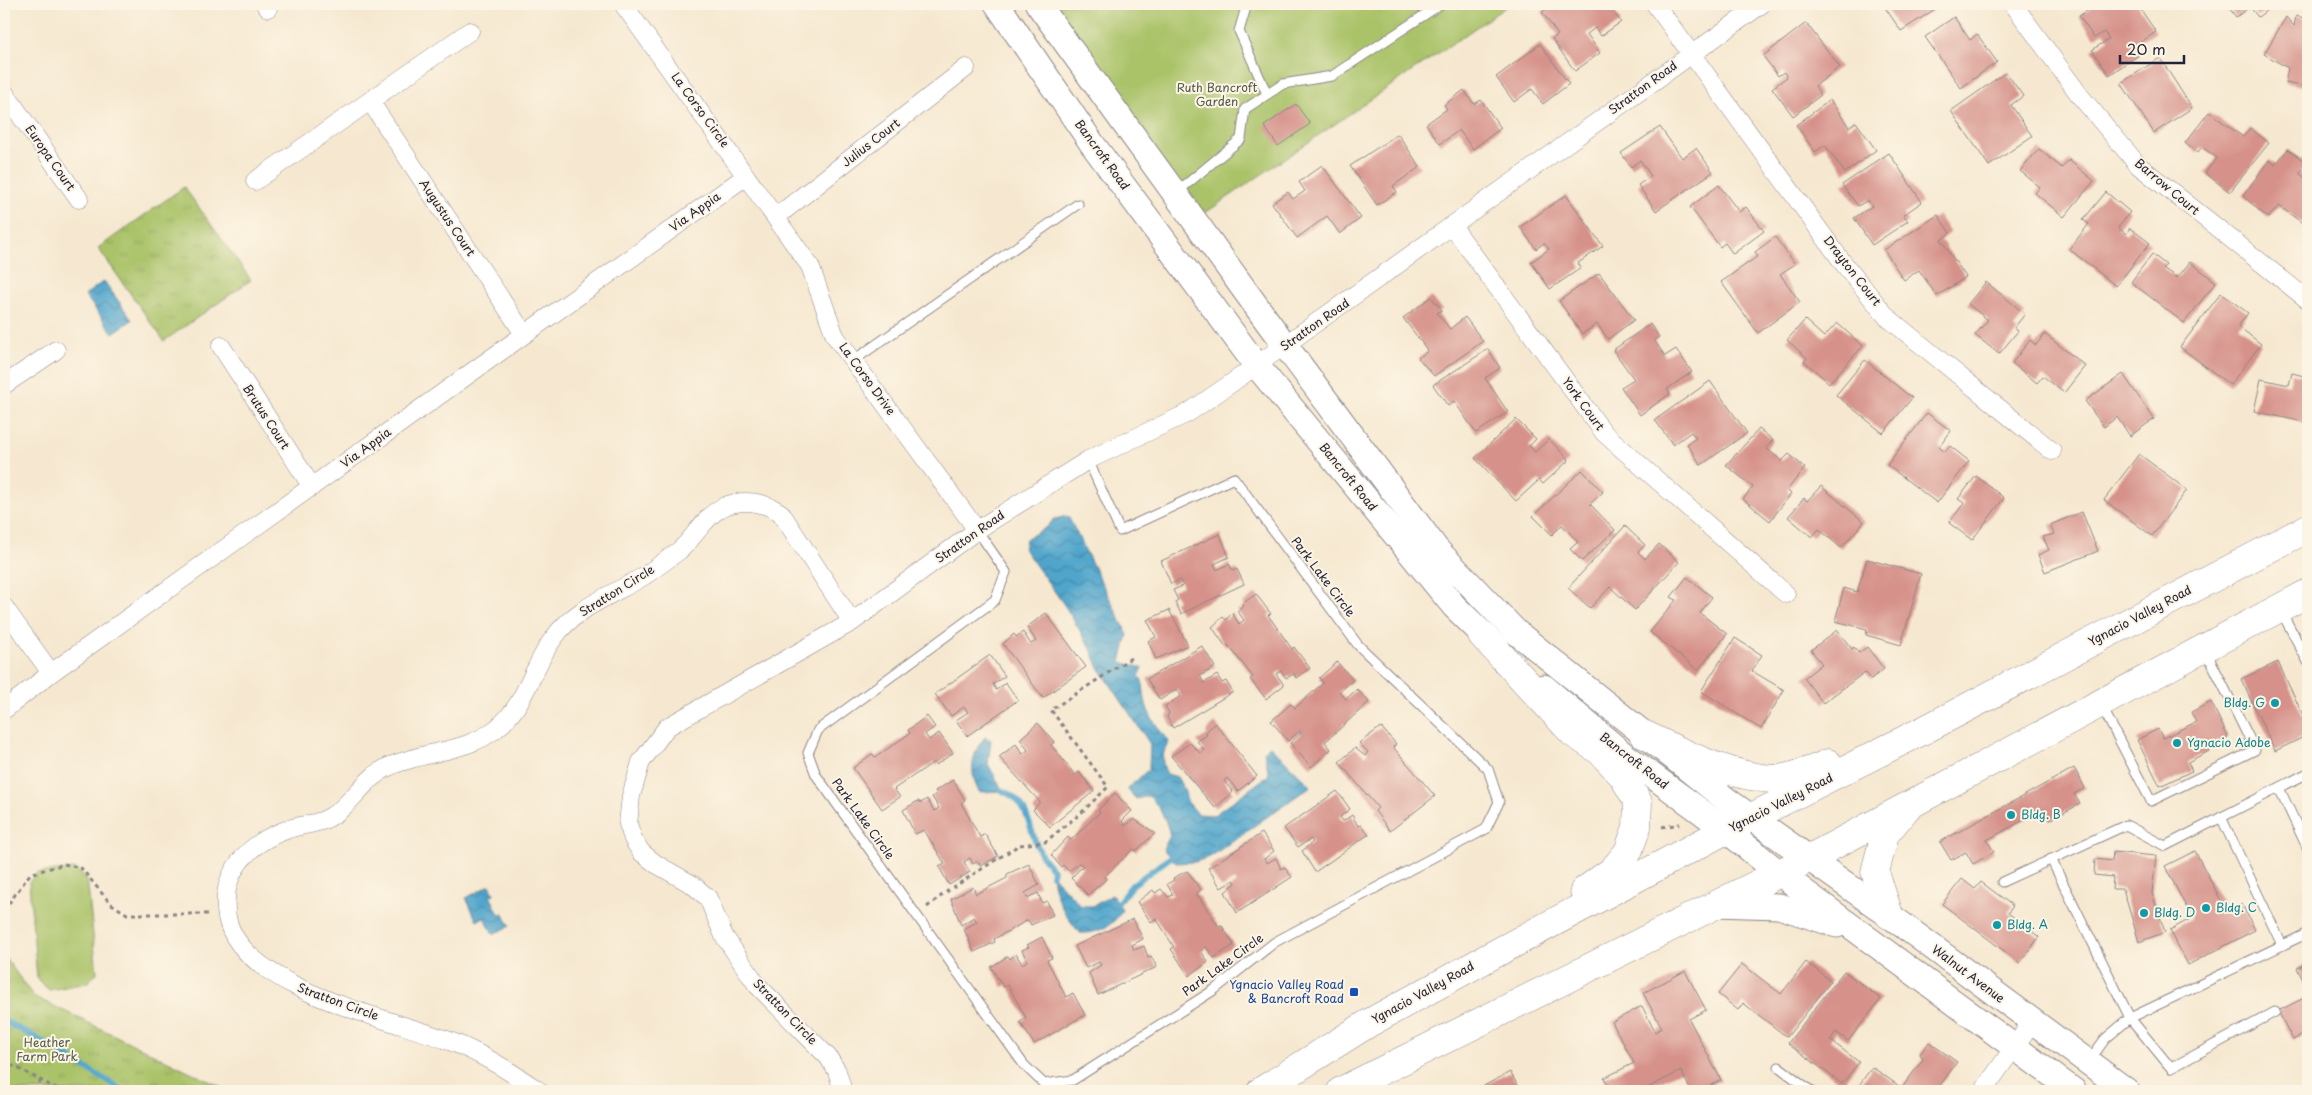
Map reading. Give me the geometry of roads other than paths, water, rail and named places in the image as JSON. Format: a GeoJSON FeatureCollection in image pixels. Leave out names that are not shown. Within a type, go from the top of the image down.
{"type":"FeatureCollection","features":[{"type":"Feature","properties":{"kind":"highway","name":"Ygnacio Valley Road"},"geometry":{"type":"LineString","coordinates":[[1261,1091],[1369,1023],[1726,830],[1928,728],[2308,528]]}},
{"type":"Feature","properties":{"kind":"highway"},"geometry":{"type":"LineString","coordinates":[[1341,1091],[1808,859],[2308,593]]}},
{"type":"Feature","properties":{"kind":"highway"},"geometry":{"type":"LineString","coordinates":[[1482,635],[1573,733],[1606,757],[1623,776],[1638,802],[1635,837],[1628,852],[1613,870],[1490,957]]}},
{"type":"Feature","properties":{"kind":"highway"},"geometry":{"type":"LineString","coordinates":[[1643,734],[1716,768],[1775,780],[1819,768],[1866,744],[1928,728]]}},
{"type":"Feature","properties":{"kind":"highway"},"geometry":{"type":"LineString","coordinates":[[1889,915],[1875,872],[1885,834],[1910,804]]}},
{"type":"Feature","properties":{"kind":"main road","name":"Bancroft Road"},"geometry":{"type":"LineString","coordinates":[[997,4],[1093,145],[1257,366],[1454,606],[1482,635],[1623,754],[1726,830],[1779,873]]}},
{"type":"Feature","properties":{"kind":"main road","name":"Bancroft Road"},"geometry":{"type":"LineString","coordinates":[[1038,4],[1436,550],[1516,632],[1750,818],[1808,859]]}},
{"type":"Feature","properties":{"kind":"main road","name":"Walnut Avenue"},"geometry":{"type":"LineString","coordinates":[[1808,859],[1889,915],[2127,1091]]}},
{"type":"Feature","properties":{"kind":"main road"},"geometry":{"type":"LineString","coordinates":[[1779,873],[2074,1091]]}},
{"type":"Feature","properties":{"kind":"main road"},"geometry":{"type":"LineString","coordinates":[[1715,904],[1779,906],[1858,932]]}},
{"type":"Feature","properties":{"kind":"street","name":"La Corso Circle"},"geometry":{"type":"LineString","coordinates":[[624,4],[776,217]]}},
{"type":"Feature","properties":{"kind":"street","name":"Drayton Court"},"geometry":{"type":"LineString","coordinates":[[1655,4],[1844,264],[1888,317],[2052,451]]}},
{"type":"Feature","properties":{"kind":"street","name":"Stratton Road"},"geometry":{"type":"LineString","coordinates":[[852,622],[977,530],[1088,460],[1188,412],[1257,366],[1453,227],[1691,53],[1762,4]]}},
{"type":"Feature","properties":{"kind":"street","name":"Barrow Court"},"geometry":{"type":"LineString","coordinates":[[2013,4],[2081,97],[2138,165],[2308,300]]}},
{"type":"Feature","properties":{"kind":"street"},"geometry":{"type":"LineString","coordinates":[[255,181],[470,31]]}},
{"type":"Feature","properties":{"kind":"street","name":"Julius Court"},"geometry":{"type":"LineString","coordinates":[[776,217],[966,68]]}},
{"type":"Feature","properties":{"kind":"street","name":"Europa Court"},"geometry":{"type":"LineString","coordinates":[[4,92],[79,199]]}},
{"type":"Feature","properties":{"kind":"street","name":"Augustus Court"},"geometry":{"type":"LineString","coordinates":[[370,101],[524,334]]}},
{"type":"Feature","properties":{"kind":"street","name":"Via Appia"},"geometry":{"type":"LineString","coordinates":[[4,710],[51,673],[746,176]]}},
{"type":"Feature","properties":{"kind":"street","name":"La Corso Drive"},"geometry":{"type":"LineString","coordinates":[[776,217],[810,266],[836,336],[977,530]]}},
{"type":"Feature","properties":{"kind":"street","name":"York Court"},"geometry":{"type":"LineString","coordinates":[[1453,227],[1604,433],[1786,594]]}},
{"type":"Feature","properties":{"kind":"street","name":"Brutus Court"},"geometry":{"type":"LineString","coordinates":[[220,346],[312,488]]}},
{"type":"Feature","properties":{"kind":"street"},"geometry":{"type":"LineString","coordinates":[[4,384],[56,350]]}},
{"type":"Feature","properties":{"kind":"street","name":"Stratton Circle"},"geometry":{"type":"LineString","coordinates":[[539,1091],[513,1073],[449,1040],[295,987],[249,956],[238,944],[230,929],[225,893],[230,876],[239,860],[252,848],[270,836],[288,829],[324,820],[344,807],[369,781],[385,769],[403,761],[462,746],[497,728],[520,702],[552,639],[568,622],[589,607],[644,576],[682,548],[720,508],[734,503],[752,502],[770,506],[782,513],[852,622],[667,727],[641,762],[630,796],[628,824],[633,839],[641,852],[656,864],[693,885],[708,898],[724,936],[740,963],[757,985],[828,1057],[837,1071],[843,1091]]}},
{"type":"Feature","properties":{"kind":"street"},"geometry":{"type":"LineString","coordinates":[[4,607],[51,673]]}},
{"type":"Feature","properties":{"kind":"street"},"geometry":{"type":"LineString","coordinates":[[1984,1091],[2032,1022]]}},
{"type":"Feature","properties":{"kind":"lane"},"geometry":{"type":"LineString","coordinates":[[1247,4],[1239,31],[1267,94]]}},
{"type":"Feature","properties":{"kind":"lane"},"geometry":{"type":"LineString","coordinates":[[1175,193],[1241,139],[1245,109],[1282,84],[1332,76],[1441,4]]}},
{"type":"Feature","properties":{"kind":"lane"},"geometry":{"type":"LineString","coordinates":[[854,360],[1078,204]]}},
{"type":"Feature","properties":{"kind":"lane","name":"Park Lake Circle"},"geometry":{"type":"LineString","coordinates":[[977,530],[1006,572],[995,600],[818,730],[808,752],[816,775],[1024,1065],[1044,1084],[1073,1080],[1214,990],[1275,942],[1486,829],[1500,802],[1488,769],[1358,645],[1234,478],[1120,531],[1088,460]]}},
{"type":"Feature","properties":{"kind":"lane"},"geometry":{"type":"LineString","coordinates":[[2279,608],[2308,662]]}},
{"type":"Feature","properties":{"kind":"lane"},"geometry":{"type":"LineString","coordinates":[[2100,703],[2151,801],[2255,750],[2204,648]]}},
{"type":"Feature","properties":{"kind":"lane"},"geometry":{"type":"LineString","coordinates":[[2002,882],[2126,825],[2165,846],[2308,773]]}},
{"type":"Feature","properties":{"kind":"lane"},"geometry":{"type":"LineString","coordinates":[[2279,788],[2308,849]]}},
{"type":"Feature","properties":{"kind":"lane"},"geometry":{"type":"LineString","coordinates":[[2221,817],[2282,945]]}},
{"type":"Feature","properties":{"kind":"lane"},"geometry":{"type":"LineString","coordinates":[[2051,860],[2130,1018],[2171,1068],[2275,1012]]}},
{"type":"Feature","properties":{"kind":"lane"},"geometry":{"type":"LineString","coordinates":[[2089,1062],[2105,1040],[2130,1018],[2308,933]]}},
{"type":"Feature","properties":{"kind":"lane"},"geometry":{"type":"LineString","coordinates":[[1779,1067],[1811,1091]]}},
{"type":"Feature","properties":{"kind":"water"},"geometry":{"type":"Polygon","coordinates":[[[104,281],[132,320],[113,333],[85,295],[104,281]]]}},
{"type":"Feature","properties":{"kind":"water"},"geometry":{"type":"Polygon","coordinates":[[[1068,516],[1128,635],[1121,662],[1143,668],[1139,676],[1143,685],[1148,711],[1169,742],[1165,750],[1163,765],[1167,774],[1177,777],[1184,789],[1187,801],[1198,814],[1214,815],[1269,775],[1264,751],[1270,746],[1311,786],[1210,857],[1195,862],[1176,863],[1163,849],[1170,836],[1160,810],[1149,796],[1136,799],[1127,789],[1149,769],[1150,744],[1098,666],[1091,649],[1065,606],[1024,549],[1026,539],[1047,527],[1054,519],[1068,516]]]}},
{"type":"Feature","properties":{"kind":"water"},"geometry":{"type":"Polygon","coordinates":[[[985,737],[991,740],[988,764],[1003,791],[979,792],[976,785],[973,770],[974,756],[985,737]]]}},
{"type":"Feature","properties":{"kind":"water"},"geometry":{"type":"Polygon","coordinates":[[[1052,875],[1081,906],[1093,906],[1112,895],[1122,910],[1119,916],[1104,928],[1093,932],[1080,933],[1061,906],[1055,891],[1052,875]]]}},
{"type":"Feature","properties":{"kind":"water"},"geometry":{"type":"Polygon","coordinates":[[[490,885],[494,894],[490,896],[499,914],[503,913],[510,926],[493,934],[484,917],[477,921],[466,898],[490,885]]]}},
{"type":"Feature","properties":{"kind":"waterway"},"geometry":{"type":"LineString","coordinates":[[1003,791],[1019,802],[1024,810],[1041,854],[1053,870],[1052,875]]}},
{"type":"Feature","properties":{"kind":"waterway"},"geometry":{"type":"LineString","coordinates":[[1117,904],[1132,885],[1171,857]]}},
{"type":"Feature","properties":{"kind":"waterway"},"geometry":{"type":"LineString","coordinates":[[4,1021],[31,1035],[124,1091]]}},
{"type":"Feature","properties":{"kind":"place","name":"Bldg. G"},"geometry":{"type":"Point","coordinates":[2275,703]}},
{"type":"Feature","properties":{"kind":"place","name":"Ygnacio Adobe"},"geometry":{"type":"Point","coordinates":[2177,743]}},
{"type":"Feature","properties":{"kind":"place","name":"Bldg. B"},"geometry":{"type":"Point","coordinates":[2011,815]}},
{"type":"Feature","properties":{"kind":"place","name":"Bldg. C"},"geometry":{"type":"Point","coordinates":[2206,908]}},
{"type":"Feature","properties":{"kind":"place","name":"Bldg. D"},"geometry":{"type":"Point","coordinates":[2144,913]}},
{"type":"Feature","properties":{"kind":"place","name":"Bldg. A"},"geometry":{"type":"Point","coordinates":[1997,925]}},
{"type":"Feature","properties":{"kind":"place","name":"Ygnacio Valley Road & Bancroft Road"},"geometry":{"type":"Point","coordinates":[1354,992]}},
{"type":"Feature","properties":{"kind":"park label","name":"Ruth Bancroft Garden"},"geometry":{"type":"Point","coordinates":[1217,95]}},
{"type":"Feature","properties":{"kind":"park label","name":"Heather Farm Park"},"geometry":{"type":"Point","coordinates":[47,1050]}}]}
